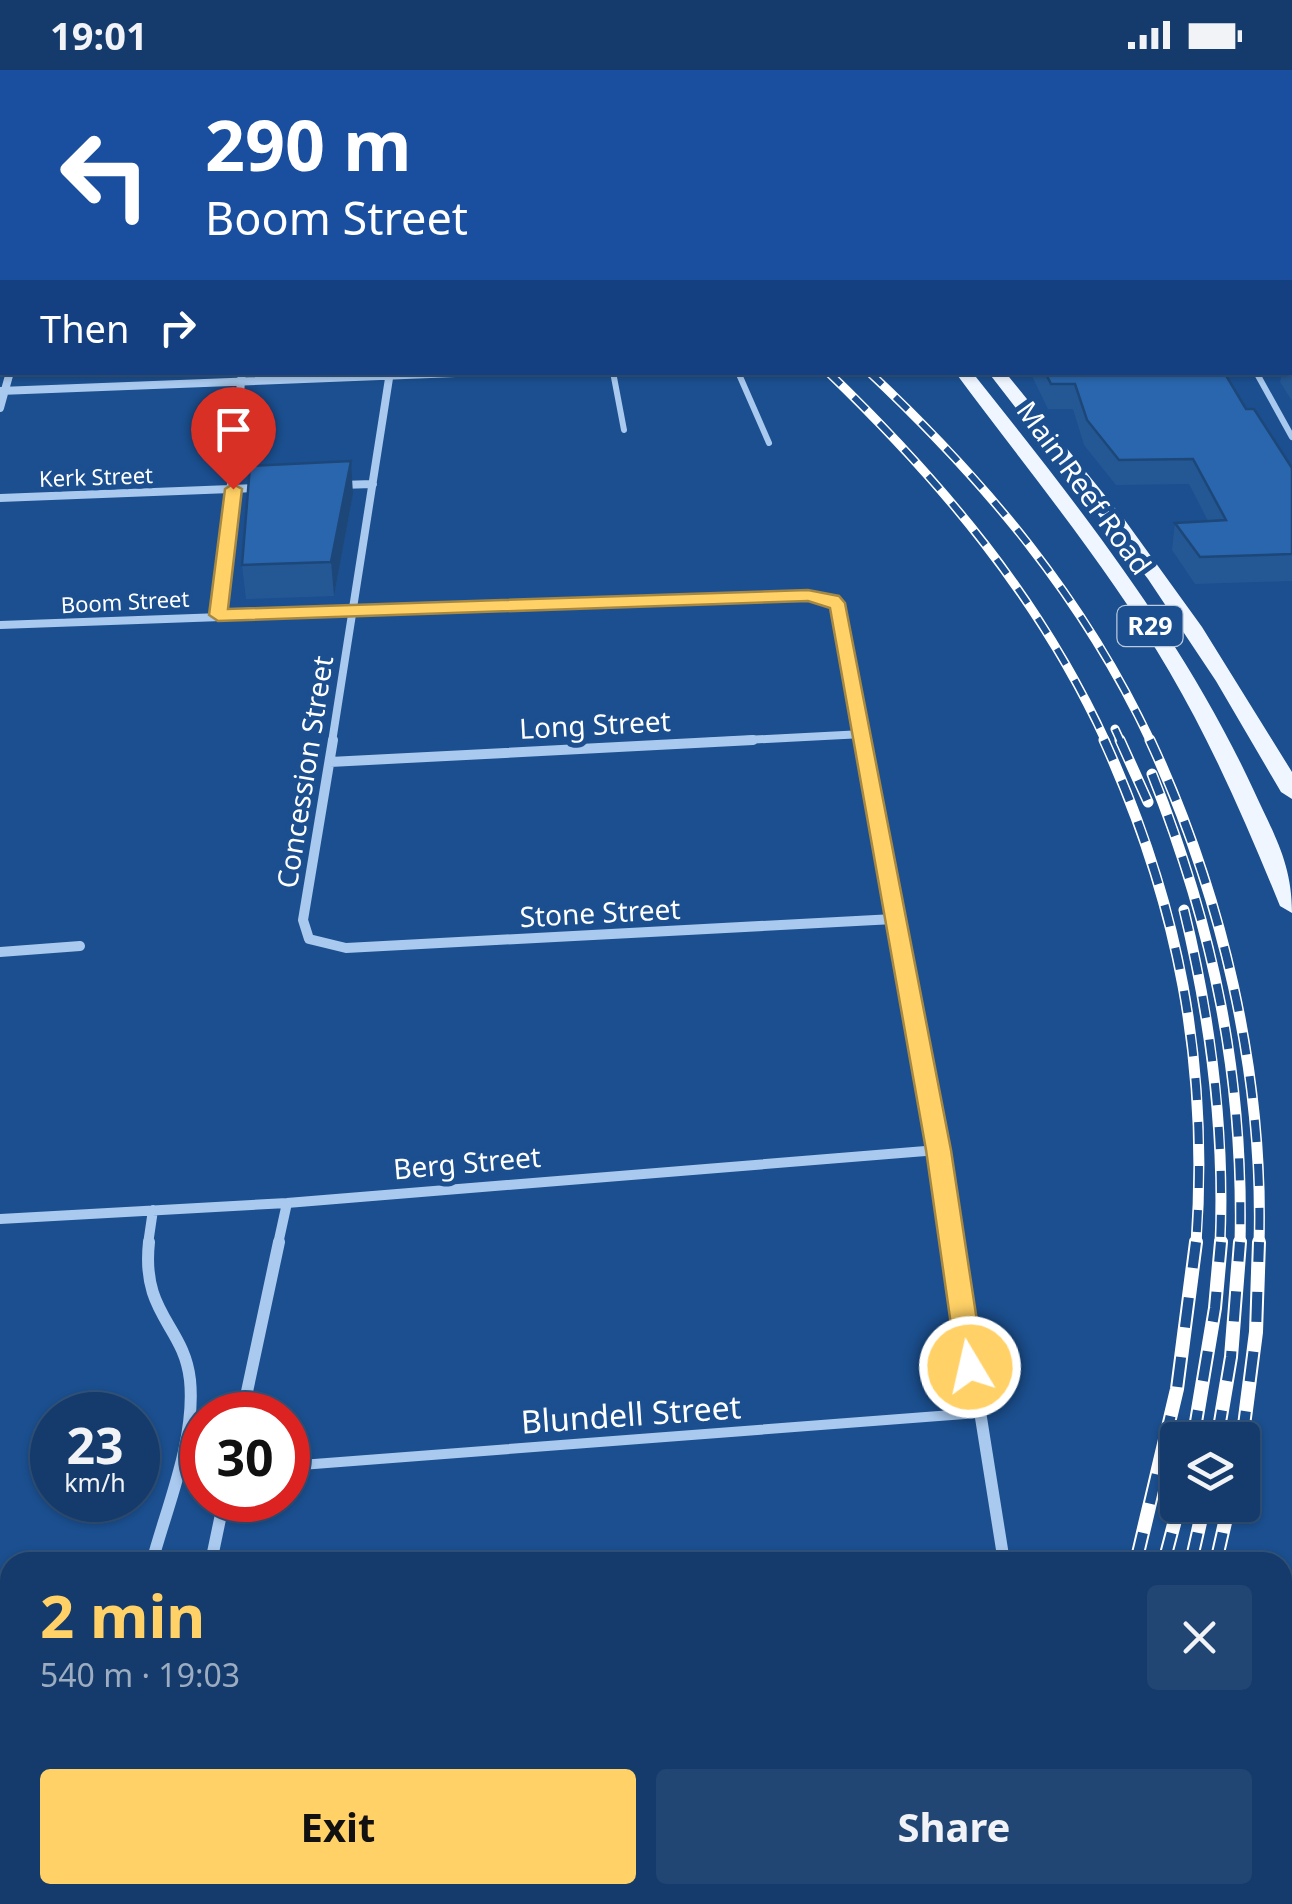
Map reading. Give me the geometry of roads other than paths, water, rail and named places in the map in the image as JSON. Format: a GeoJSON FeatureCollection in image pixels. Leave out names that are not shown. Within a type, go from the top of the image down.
{"type":"FeatureCollection","features":[{"type":"Feature","properties":{"kind":"main road","name":"Main Reef Road"},"geometry":{"type":"LineString","coordinates":[[965,375],[1100,555],[1184,680],[1251,804],[1292,906]]}},
{"type":"Feature","properties":{"kind":"main road","name":"Main Reef Road"},"geometry":{"type":"LineString","coordinates":[[999,375],[1078,470],[1172,595],[1254,721],[1292,792]]}},
{"type":"Feature","properties":{"kind":"street"},"geometry":{"type":"LineString","coordinates":[[218,615],[241,375]]}},
{"type":"Feature","properties":{"kind":"street"},"geometry":{"type":"LineString","coordinates":[[0,408],[2,391],[373,375]]}},
{"type":"Feature","properties":{"kind":"street","name":"Concession Street"},"geometry":{"type":"LineString","coordinates":[[309,939],[303,920],[390,375]]}},
{"type":"Feature","properties":{"kind":"street"},"geometry":{"type":"LineString","coordinates":[[321,486],[374,484]]}},
{"type":"Feature","properties":{"kind":"street","name":"Kerk Street"},"geometry":{"type":"LineString","coordinates":[[0,498],[268,488]]}},
{"type":"Feature","properties":{"kind":"street","name":"Boom Street"},"geometry":{"type":"LineString","coordinates":[[0,625],[808,596],[832,600],[842,616],[863,734]]}},
{"type":"Feature","properties":{"kind":"street"},"geometry":{"type":"LineString","coordinates":[[863,734],[938,1150],[1002,1552]]}},
{"type":"Feature","properties":{"kind":"street","name":"Long Street"},"geometry":{"type":"LineString","coordinates":[[330,762],[863,734]]}},
{"type":"Feature","properties":{"kind":"street","name":"Stone Street"},"geometry":{"type":"LineString","coordinates":[[309,939],[346,948],[894,920]]}},
{"type":"Feature","properties":{"kind":"street"},"geometry":{"type":"LineString","coordinates":[[0,952],[80,946]]}},
{"type":"Feature","properties":{"kind":"street","name":"Berg Street"},"geometry":{"type":"LineString","coordinates":[[0,1219],[287,1203],[938,1150]]}},
{"type":"Feature","properties":{"kind":"street"},"geometry":{"type":"LineString","coordinates":[[247,1392],[287,1203]]}},
{"type":"Feature","properties":{"kind":"street"},"geometry":{"type":"LineString","coordinates":[[152,1210],[147,1274],[150,1294],[187,1363],[190,1385],[188,1412],[154,1552]]}},
{"type":"Feature","properties":{"kind":"street"},"geometry":{"type":"LineString","coordinates":[[213,1552],[219,1522]]}},
{"type":"Feature","properties":{"kind":"lane"},"geometry":{"type":"LineString","coordinates":[[613,375],[624,430]]}},
{"type":"Feature","properties":{"kind":"lane"},"geometry":{"type":"LineString","coordinates":[[739,375],[769,444]]}},
{"type":"Feature","properties":{"kind":"lane"},"geometry":{"type":"LineString","coordinates":[[1258,375],[1292,435]]}},
{"type":"Feature","properties":{"kind":"lane","name":"Blundell Street"},"geometry":{"type":"LineString","coordinates":[[310,1464],[978,1414]]}},
{"type":"Feature","properties":{"kind":"railway"},"geometry":{"type":"LineString","coordinates":[[831,375],[910,456],[985,544],[1051,639],[1106,742]]}},
{"type":"Feature","properties":{"kind":"railway"},"geometry":{"type":"LineString","coordinates":[[872,375],[952,455],[1028,544],[1095,638],[1150,740]]}},
{"type":"Feature","properties":{"kind":"railway"},"geometry":{"type":"LineString","coordinates":[[1115,729],[1121,742]]}},
{"type":"Feature","properties":{"kind":"railway"},"geometry":{"type":"LineString","coordinates":[[1104,740],[1152,863],[1183,986],[1198,1112],[1196,1244]]}},
{"type":"Feature","properties":{"kind":"railway"},"geometry":{"type":"LineString","coordinates":[[1120,740],[1148,802]]}},
{"type":"Feature","properties":{"kind":"railway"},"geometry":{"type":"LineString","coordinates":[[1150,740],[1198,860],[1233,986],[1254,1115],[1259,1242]]}},
{"type":"Feature","properties":{"kind":"railway"},"geometry":{"type":"LineString","coordinates":[[1152,774],[1192,890],[1221,1004],[1237,1122],[1240,1242]]}},
{"type":"Feature","properties":{"kind":"railway"},"geometry":{"type":"LineString","coordinates":[[1184,910],[1214,1076],[1220,1159],[1220,1244]]}},
{"type":"Feature","properties":{"kind":"railway"},"geometry":{"type":"LineString","coordinates":[[1138,1552],[1177,1389],[1196,1242]]}},
{"type":"Feature","properties":{"kind":"railway"},"geometry":{"type":"LineString","coordinates":[[1196,1422],[1215,1308],[1221,1242]]}},
{"type":"Feature","properties":{"kind":"railway"},"geometry":{"type":"LineString","coordinates":[[1220,1422],[1231,1357],[1240,1242]]}},
{"type":"Feature","properties":{"kind":"railway"},"geometry":{"type":"LineString","coordinates":[[1244,1422],[1256,1332],[1259,1242]]}},
{"type":"Feature","properties":{"kind":"railway"},"geometry":{"type":"LineString","coordinates":[[1167,1552],[1175,1522]]}},
{"type":"Feature","properties":{"kind":"railway"},"geometry":{"type":"LineString","coordinates":[[1193,1552],[1200,1522]]}},
{"type":"Feature","properties":{"kind":"railway"},"geometry":{"type":"LineString","coordinates":[[1218,1552],[1225,1522]]}}]}
